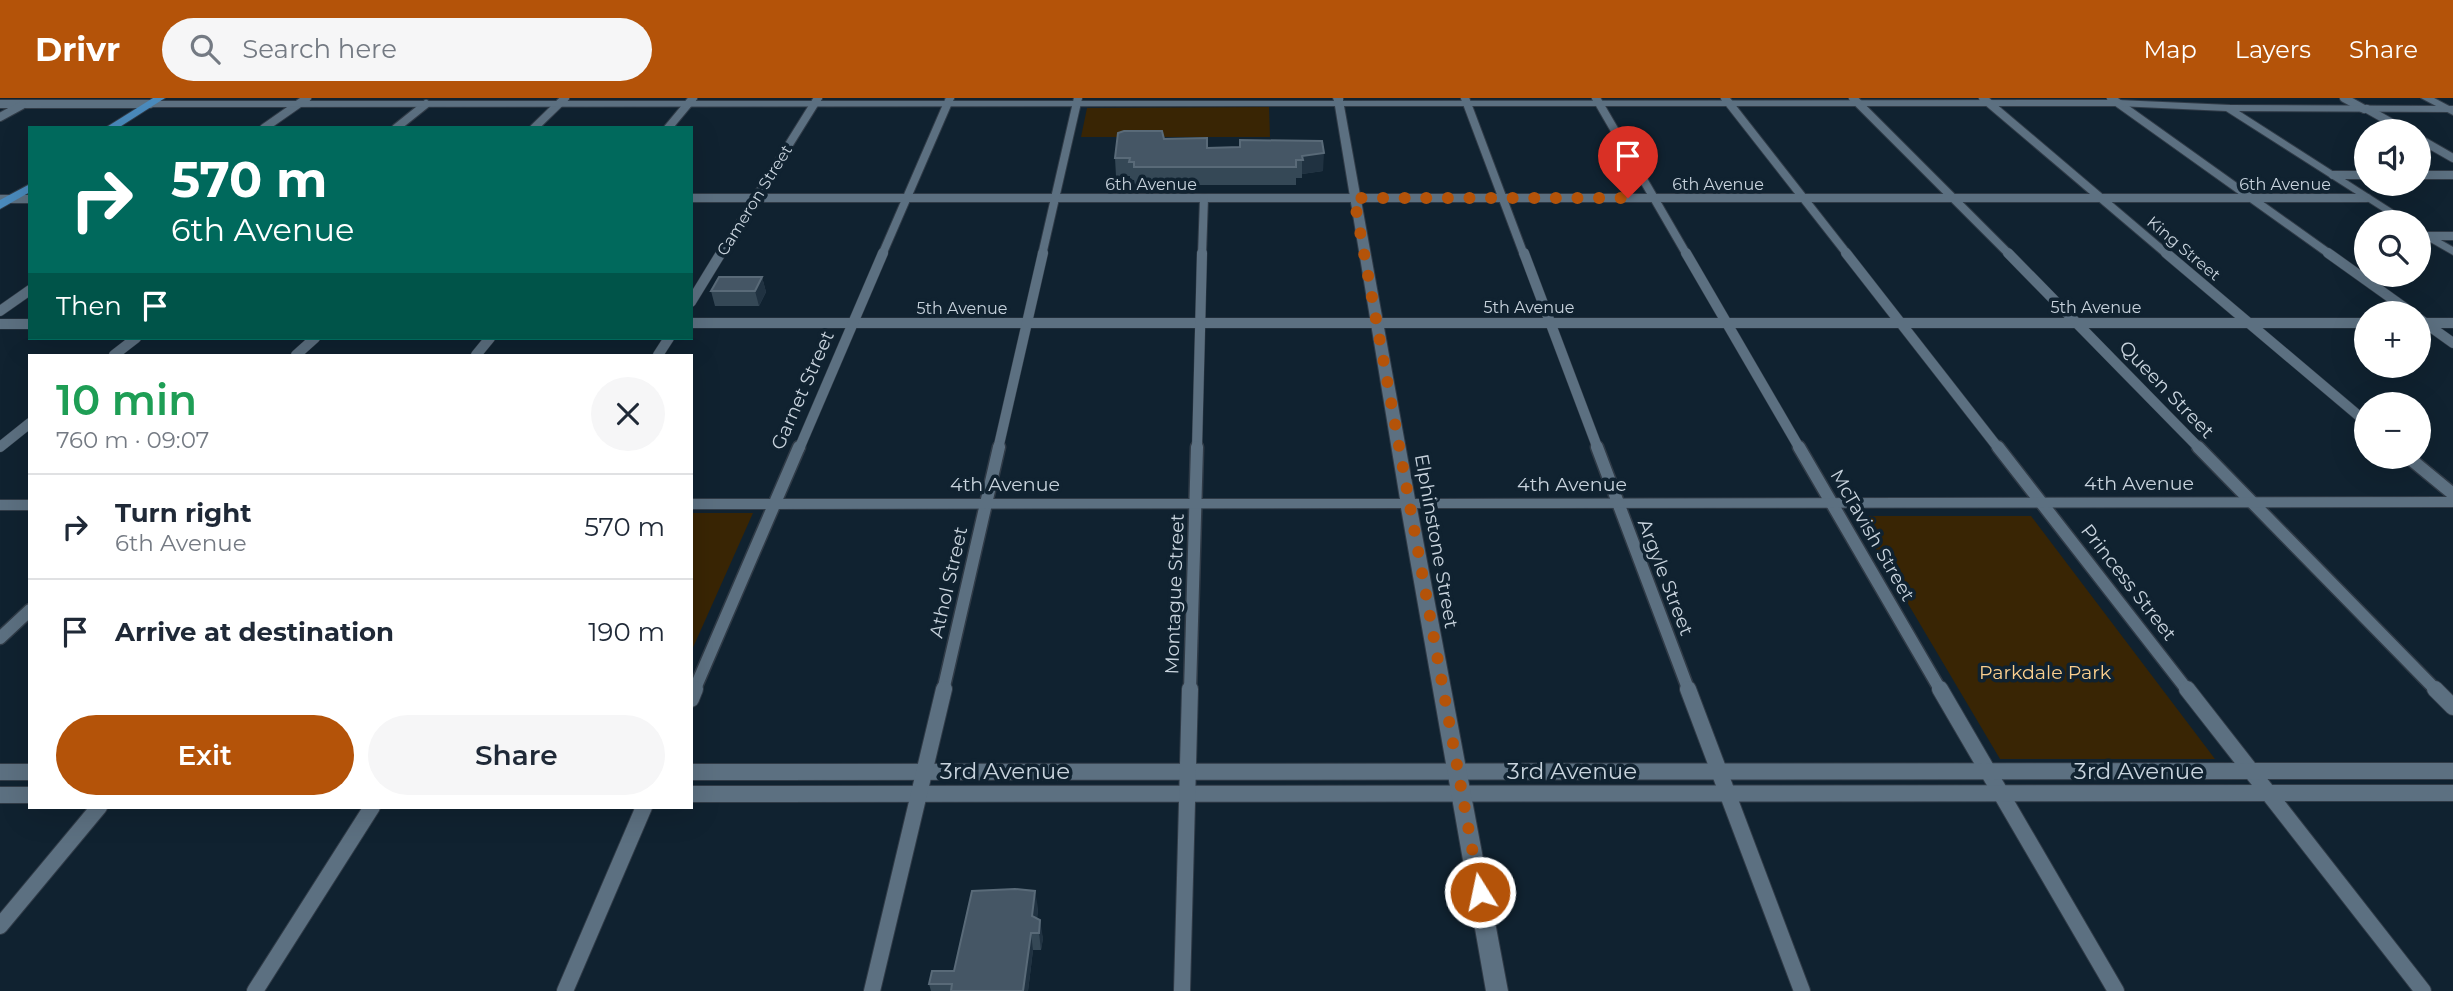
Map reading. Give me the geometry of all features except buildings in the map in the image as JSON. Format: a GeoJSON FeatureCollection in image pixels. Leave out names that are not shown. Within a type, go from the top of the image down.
{"type":"FeatureCollection","features":[{"type":"Feature","properties":{"kind":"main road"},"geometry":{"type":"LineString","coordinates":[[2426,98],[2451,106]]}},
{"type":"Feature","properties":{"kind":"main road"},"geometry":{"type":"LineString","coordinates":[[114,126],[163,101]]}},
{"type":"Feature","properties":{"kind":"main road"},"geometry":{"type":"LineString","coordinates":[[130,126],[163,101]]}},
{"type":"Feature","properties":{"kind":"main road"},"geometry":{"type":"LineString","coordinates":[[2,199],[28,178]]}},
{"type":"Feature","properties":{"kind":"main road"},"geometry":{"type":"LineString","coordinates":[[2,199],[28,188]]}},
{"type":"Feature","properties":{"kind":"street"},"geometry":{"type":"LineString","coordinates":[[0,117],[35,98]]}},
{"type":"Feature","properties":{"kind":"street"},"geometry":{"type":"LineString","coordinates":[[2344,98],[2384,119]]}},
{"type":"Feature","properties":{"kind":"street"},"geometry":{"type":"LineString","coordinates":[[2179,105],[2215,99],[2386,210]]}},
{"type":"Feature","properties":{"kind":"street"},"geometry":{"type":"LineString","coordinates":[[0,104],[163,101],[426,104],[562,101],[2115,100],[2230,108],[2365,109],[2451,106]]}},
{"type":"Feature","properties":{"kind":"street"},"geometry":{"type":"LineString","coordinates":[[2115,100],[2395,301]]}},
{"type":"Feature","properties":{"kind":"street"},"geometry":{"type":"LineString","coordinates":[[267,126],[303,101]]}},
{"type":"Feature","properties":{"kind":"street"},"geometry":{"type":"LineString","coordinates":[[536,126],[562,101]]}},
{"type":"Feature","properties":{"kind":"street"},"geometry":{"type":"LineString","coordinates":[[670,126],[691,101]]}},
{"type":"Feature","properties":{"kind":"street","name":"Cameron Street"},"geometry":{"type":"LineString","coordinates":[[693,299],[816,101]]}},
{"type":"Feature","properties":{"kind":"street","name":"Garnet Street"},"geometry":{"type":"LineString","coordinates":[[693,694],[949,101]]}},
{"type":"Feature","properties":{"kind":"street","name":"Athol Street"},"geometry":{"type":"LineString","coordinates":[[872,991],[925,772],[1077,101]]}},
{"type":"Feature","properties":{"kind":"street","name":"Elphinstone Street"},"geometry":{"type":"LineString","coordinates":[[1339,101],[1376,323],[1497,991]]}},
{"type":"Feature","properties":{"kind":"street","name":"Argyle Street"},"geometry":{"type":"LineString","coordinates":[[1466,101],[1801,991]]}},
{"type":"Feature","properties":{"kind":"street","name":"McTavish Street"},"geometry":{"type":"LineString","coordinates":[[1597,101],[2116,991]]}},
{"type":"Feature","properties":{"kind":"street","name":"Princess Street"},"geometry":{"type":"LineString","coordinates":[[1727,101],[2423,991]]}},
{"type":"Feature","properties":{"kind":"street","name":"Queen Street"},"geometry":{"type":"LineString","coordinates":[[1856,101],[2078,323],[2453,707]]}},
{"type":"Feature","properties":{"kind":"street","name":"King Street"},"geometry":{"type":"LineString","coordinates":[[1986,101],[2354,412]]}},
{"type":"Feature","properties":{"kind":"street"},"geometry":{"type":"LineString","coordinates":[[398,126],[426,104]]}},
{"type":"Feature","properties":{"kind":"street"},"geometry":{"type":"LineString","coordinates":[[2431,145],[2453,158]]}},
{"type":"Feature","properties":{"kind":"street","name":"6th Avenue"},"geometry":{"type":"LineString","coordinates":[[2333,175],[2354,175]]}},
{"type":"Feature","properties":{"kind":"street"},"geometry":{"type":"LineString","coordinates":[[2431,175],[2453,175]]}},
{"type":"Feature","properties":{"kind":"street","name":"6th Avenue"},"geometry":{"type":"LineString","coordinates":[[693,198],[2367,198]]}},
{"type":"Feature","properties":{"kind":"street","name":"Montague Street"},"geometry":{"type":"LineString","coordinates":[[1181,991],[1204,198]]}},
{"type":"Feature","properties":{"kind":"street"},"geometry":{"type":"LineString","coordinates":[[2,199],[28,199]]}},
{"type":"Feature","properties":{"kind":"street"},"geometry":{"type":"LineString","coordinates":[[2431,234],[2453,236]]}},
{"type":"Feature","properties":{"kind":"street"},"geometry":{"type":"LineString","coordinates":[[2431,238],[2453,252]]}},
{"type":"Feature","properties":{"kind":"street"},"geometry":{"type":"LineString","coordinates":[[0,311],[28,291]]}},
{"type":"Feature","properties":{"kind":"street"},"geometry":{"type":"LineString","coordinates":[[2431,322],[2453,323]]}},
{"type":"Feature","properties":{"kind":"street","name":"5th Avenue"},"geometry":{"type":"LineString","coordinates":[[693,323],[2354,323]]}},
{"type":"Feature","properties":{"kind":"street"},"geometry":{"type":"LineString","coordinates":[[0,324],[28,324]]}},
{"type":"Feature","properties":{"kind":"street"},"geometry":{"type":"LineString","coordinates":[[2431,328],[2453,343]]}},
{"type":"Feature","properties":{"kind":"street"},"geometry":{"type":"LineString","coordinates":[[115,354],[133,340]]}},
{"type":"Feature","properties":{"kind":"street"},"geometry":{"type":"LineString","coordinates":[[297,354],[312,340]]}},
{"type":"Feature","properties":{"kind":"street"},"geometry":{"type":"LineString","coordinates":[[477,354],[488,340]]}},
{"type":"Feature","properties":{"kind":"street"},"geometry":{"type":"LineString","coordinates":[[0,447],[28,425]]}},
{"type":"Feature","properties":{"kind":"street"},"geometry":{"type":"LineString","coordinates":[[2423,469],[2453,494]]}},
{"type":"Feature","properties":{"kind":"street","name":"4th Avenue"},"geometry":{"type":"LineString","coordinates":[[693,504],[2453,502]]}},
{"type":"Feature","properties":{"kind":"street"},"geometry":{"type":"LineString","coordinates":[[0,505],[28,505]]}},
{"type":"Feature","properties":{"kind":"street"},"geometry":{"type":"LineString","coordinates":[[0,638],[28,612]]}},
{"type":"Feature","properties":{"kind":"street","name":"3rd Avenue"},"geometry":{"type":"LineString","coordinates":[[693,772],[2453,771]]}},
{"type":"Feature","properties":{"kind":"street"},"geometry":{"type":"LineString","coordinates":[[0,772],[28,772]]}},
{"type":"Feature","properties":{"kind":"street","name":"3rd Avenue"},"geometry":{"type":"LineString","coordinates":[[693,794],[2453,793]]}},
{"type":"Feature","properties":{"kind":"street"},"geometry":{"type":"LineString","coordinates":[[0,795],[28,795]]}},
{"type":"Feature","properties":{"kind":"street"},"geometry":{"type":"LineString","coordinates":[[0,926],[97,809]]}},
{"type":"Feature","properties":{"kind":"street"},"geometry":{"type":"LineString","coordinates":[[255,991],[371,809]]}},
{"type":"Feature","properties":{"kind":"street"},"geometry":{"type":"LineString","coordinates":[[565,991],[643,809]]}},
{"type":"Feature","properties":{"kind":"green space"},"geometry":{"type":"Polygon","coordinates":[[[1269,107],[1270,137],[1081,137],[1087,108],[1269,107]]]}},
{"type":"Feature","properties":{"kind":"green space"},"geometry":{"type":"Polygon","coordinates":[[[693,513],[753,513],[693,648],[693,513]]]}},
{"type":"Feature","properties":{"kind":"green space","name":"Parkdale Park"},"geometry":{"type":"Polygon","coordinates":[[[1856,516],[2031,516],[2215,759],[2000,759],[1856,516]]]}},
{"type":"Feature","properties":{"kind":"route"},"geometry":{"type":"LineString","coordinates":[[1480,892],[1354,198],[1628,198]]}}]}
